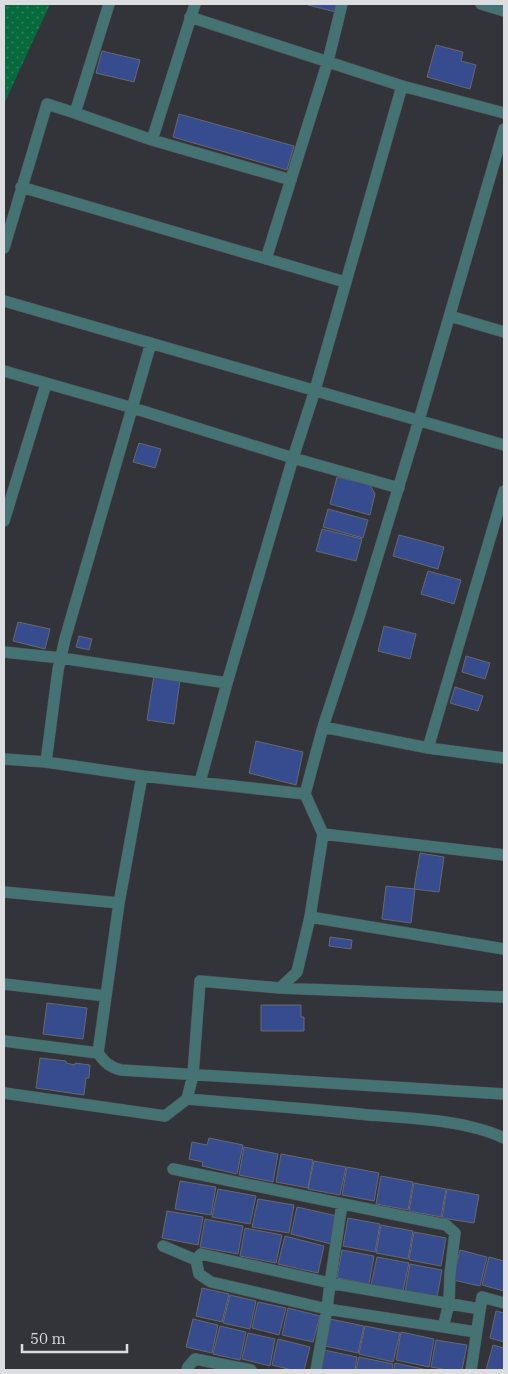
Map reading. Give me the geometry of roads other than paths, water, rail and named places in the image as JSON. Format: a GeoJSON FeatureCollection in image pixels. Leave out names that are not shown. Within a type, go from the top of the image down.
{"type":"FeatureCollection","features":[{"type":"Feature","properties":{"kind":"street"},"geometry":{"type":"LineString","coordinates":[[75,113],[109,4]]}},
{"type":"Feature","properties":{"kind":"street"},"geometry":{"type":"LineString","coordinates":[[152,140],[195,4]]}},
{"type":"Feature","properties":{"kind":"street"},"geometry":{"type":"LineString","coordinates":[[266,259],[328,61],[342,4]]}},
{"type":"Feature","properties":{"kind":"street"},"geometry":{"type":"LineString","coordinates":[[482,4],[504,11]]}},
{"type":"Feature","properties":{"kind":"street"},"geometry":{"type":"LineString","coordinates":[[190,17],[402,86],[504,113]]}},
{"type":"Feature","properties":{"kind":"street"},"geometry":{"type":"LineString","coordinates":[[200,782],[227,683],[293,458],[315,390],[402,86]]}},
{"type":"Feature","properties":{"kind":"street"},"geometry":{"type":"LineString","coordinates":[[4,248],[47,104],[152,140],[291,180]]}},
{"type":"Feature","properties":{"kind":"street"},"geometry":{"type":"LineString","coordinates":[[280,988],[297,972],[310,917],[323,834],[305,794],[323,727],[420,420],[504,129]]}},
{"type":"Feature","properties":{"kind":"street"},"geometry":{"type":"LineString","coordinates":[[21,187],[345,282]]}},
{"type":"Feature","properties":{"kind":"street"},"geometry":{"type":"LineString","coordinates":[[4,301],[504,445]]}},
{"type":"Feature","properties":{"kind":"street"},"geometry":{"type":"LineString","coordinates":[[450,316],[504,332]]}},
{"type":"Feature","properties":{"kind":"street"},"geometry":{"type":"LineString","coordinates":[[46,762],[64,639],[151,343]]}},
{"type":"Feature","properties":{"kind":"street"},"geometry":{"type":"LineString","coordinates":[[4,371],[399,488]]}},
{"type":"Feature","properties":{"kind":"street"},"geometry":{"type":"LineString","coordinates":[[4,521],[46,384]]}},
{"type":"Feature","properties":{"kind":"street"},"geometry":{"type":"LineString","coordinates":[[428,748],[504,491]]}},
{"type":"Feature","properties":{"kind":"street"},"geometry":{"type":"LineString","coordinates":[[4,652],[61,658],[227,683]]}},
{"type":"Feature","properties":{"kind":"street"},"geometry":{"type":"LineString","coordinates":[[323,727],[428,748],[504,758]]}},
{"type":"Feature","properties":{"kind":"street"},"geometry":{"type":"LineString","coordinates":[[4,759],[46,762],[142,776],[305,794]]}},
{"type":"Feature","properties":{"kind":"street"},"geometry":{"type":"LineString","coordinates":[[98,1054],[119,904],[142,776]]}},
{"type":"Feature","properties":{"kind":"street"},"geometry":{"type":"LineString","coordinates":[[323,834],[504,855]]}},
{"type":"Feature","properties":{"kind":"street"},"geometry":{"type":"LineString","coordinates":[[4,892],[119,904]]}},
{"type":"Feature","properties":{"kind":"street"},"geometry":{"type":"LineString","coordinates":[[310,917],[504,948]]}},
{"type":"Feature","properties":{"kind":"street"},"geometry":{"type":"LineString","coordinates":[[4,1093],[165,1116],[187,1099],[193,1075],[200,981],[280,988],[504,997]]}},
{"type":"Feature","properties":{"kind":"street"},"geometry":{"type":"LineString","coordinates":[[4,984],[106,996]]}},
{"type":"Feature","properties":{"kind":"street"},"geometry":{"type":"LineString","coordinates":[[4,1041],[98,1054],[106,1064],[121,1070],[504,1093]]}},
{"type":"Feature","properties":{"kind":"street"},"geometry":{"type":"LineString","coordinates":[[187,1099],[429,1120],[468,1125],[504,1138]]}},
{"type":"Feature","properties":{"kind":"street"},"geometry":{"type":"LineString","coordinates":[[173,1170],[446,1224],[455,1233],[450,1274],[449,1304],[443,1327]]}},
{"type":"Feature","properties":{"kind":"street"},"geometry":{"type":"LineString","coordinates":[[316,1370],[328,1309],[342,1204]]}},
{"type":"Feature","properties":{"kind":"street"},"geometry":{"type":"LineString","coordinates":[[164,1246],[196,1260]]}},
{"type":"Feature","properties":{"kind":"street"},"geometry":{"type":"LineString","coordinates":[[196,1260],[201,1254],[330,1283],[480,1309]]}},
{"type":"Feature","properties":{"kind":"street"},"geometry":{"type":"LineString","coordinates":[[196,1260],[199,1274],[211,1282],[328,1309],[476,1332]]}},
{"type":"Feature","properties":{"kind":"street"},"geometry":{"type":"LineString","coordinates":[[471,1370],[482,1297],[504,1302]]}},
{"type":"Feature","properties":{"kind":"street"},"geometry":{"type":"LineString","coordinates":[[187,1370],[194,1359],[251,1370]]}}]}
